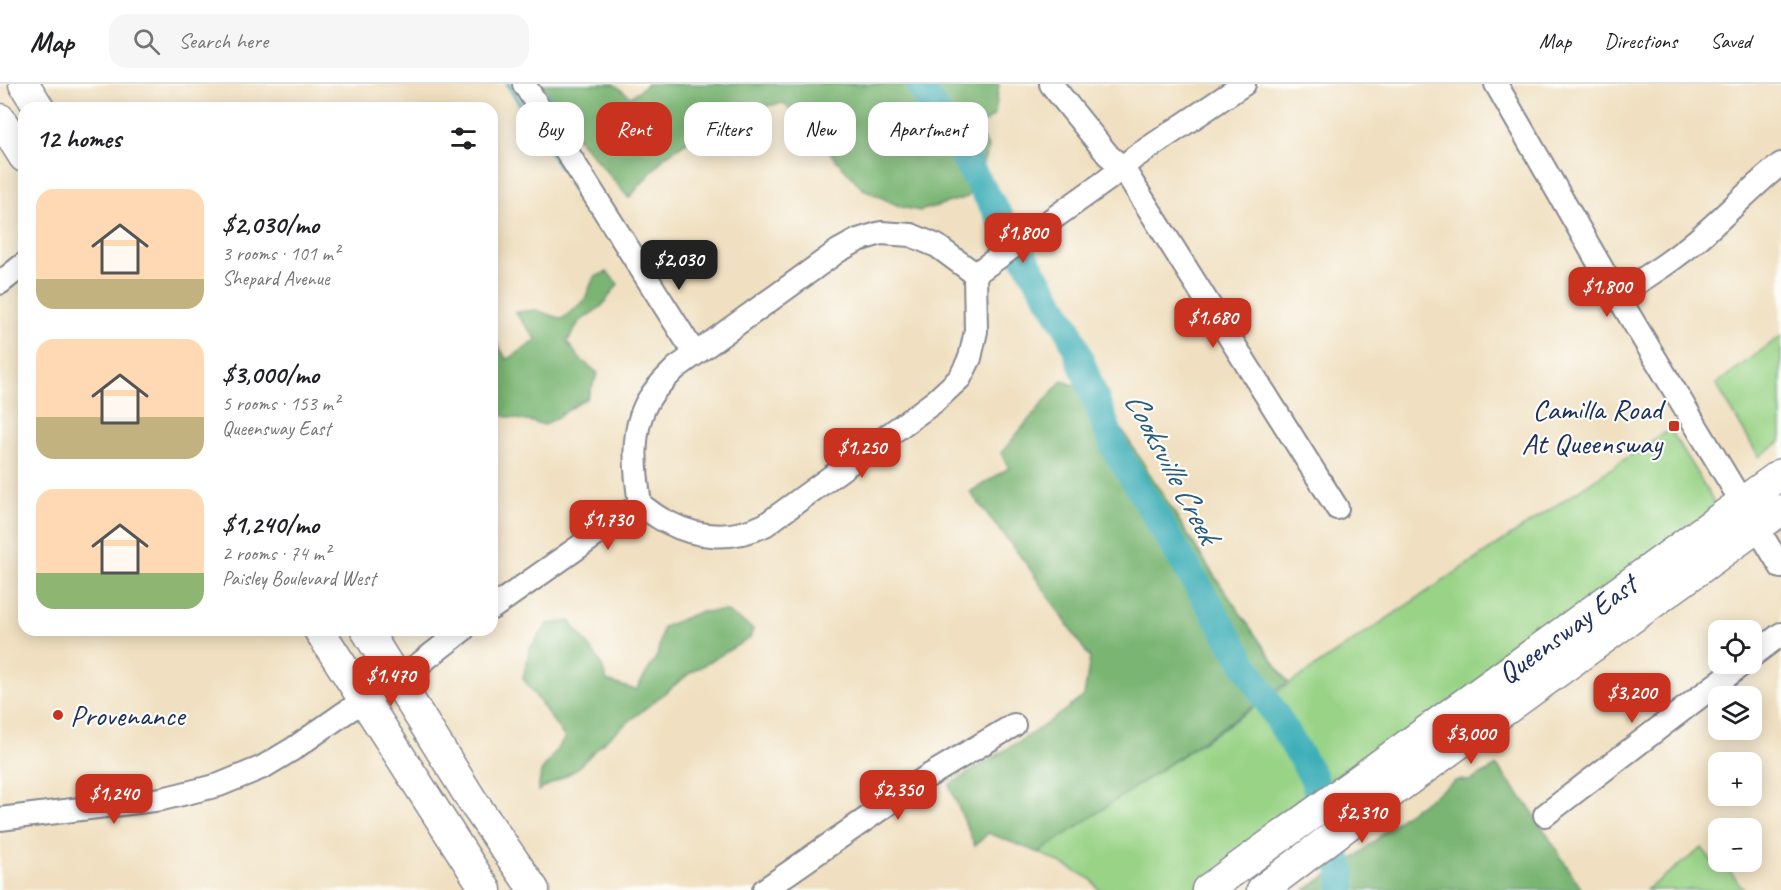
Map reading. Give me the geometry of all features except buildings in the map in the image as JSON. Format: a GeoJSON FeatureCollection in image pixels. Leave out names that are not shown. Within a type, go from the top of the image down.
{"type":"FeatureCollection","features":[{"type":"Feature","properties":{"kind":"main road"},"geometry":{"type":"LineString","coordinates":[[24,84],[35,102]]}},
{"type":"Feature","properties":{"kind":"main road"},"geometry":{"type":"LineString","coordinates":[[0,119],[18,148]]}},
{"type":"Feature","properties":{"kind":"main road","name":"Queensway East"},"geometry":{"type":"LineString","coordinates":[[1262,890],[1319,847],[1365,794],[1781,474]]}},
{"type":"Feature","properties":{"kind":"main road","name":"Queensway East"},"geometry":{"type":"LineString","coordinates":[[1207,890],[1296,826],[1365,794],[1781,510]]}},
{"type":"Feature","properties":{"kind":"main road"},"geometry":{"type":"LineString","coordinates":[[323,636],[486,890]]}},
{"type":"Feature","properties":{"kind":"main road"},"geometry":{"type":"LineString","coordinates":[[370,636],[473,802],[534,890]]}},
{"type":"Feature","properties":{"kind":"street"},"geometry":{"type":"LineString","coordinates":[[524,84],[695,354]]}},
{"type":"Feature","properties":{"kind":"street"},"geometry":{"type":"LineString","coordinates":[[1052,84],[1108,155],[1123,168],[1337,508]]}},
{"type":"Feature","properties":{"kind":"street"},"geometry":{"type":"LineString","coordinates":[[982,269],[937,246],[911,236],[881,234],[858,240],[838,251],[676,368],[658,386],[641,416],[636,443],[636,480],[640,504],[666,522],[707,535],[729,536],[748,533],[765,525],[934,402],[960,378],[970,358],[976,331],[982,269],[1135,157],[1244,84]]}},
{"type":"Feature","properties":{"kind":"street"},"geometry":{"type":"LineString","coordinates":[[1497,84],[1617,295],[1781,567]]}},
{"type":"Feature","properties":{"kind":"street"},"geometry":{"type":"LineString","coordinates":[[1617,295],[1637,284],[1707,232],[1756,183],[1781,164]]}},
{"type":"Feature","properties":{"kind":"street"},"geometry":{"type":"LineString","coordinates":[[0,283],[18,269]]}},
{"type":"Feature","properties":{"kind":"street"},"geometry":{"type":"LineString","coordinates":[[498,604],[640,504]]}},
{"type":"Feature","properties":{"kind":"street"},"geometry":{"type":"LineString","coordinates":[[1762,649],[1781,634]]}},
{"type":"Feature","properties":{"kind":"street"},"geometry":{"type":"LineString","coordinates":[[0,819],[162,799],[219,785],[263,767],[293,749],[418,665],[455,636]]}},
{"type":"Feature","properties":{"kind":"street"},"geometry":{"type":"LineString","coordinates":[[1545,815],[1730,674]]}},
{"type":"Feature","properties":{"kind":"street"},"geometry":{"type":"LineString","coordinates":[[764,890],[926,778],[1014,725]]}},
{"type":"Feature","properties":{"kind":"green space"},"geometry":{"type":"Polygon","coordinates":[[[542,84],[614,84],[631,97],[647,84],[999,84],[995,115],[988,120],[988,102],[868,102],[868,156],[986,156],[968,197],[920,211],[901,207],[863,189],[833,156],[856,156],[856,102],[784,102],[772,105],[772,102],[684,102],[684,144],[672,151],[672,102],[596,102],[596,156],[665,156],[629,198],[584,145],[584,102],[553,102],[542,84]]]}},
{"type":"Feature","properties":{"kind":"green space"},"geometry":{"type":"Polygon","coordinates":[[[607,272],[618,284],[602,306],[579,322],[567,342],[580,359],[598,373],[587,398],[545,425],[498,414],[498,344],[507,360],[537,340],[515,312],[536,310],[562,319],[584,301],[594,277],[607,272]]]}},
{"type":"Feature","properties":{"kind":"green space"},"geometry":{"type":"Polygon","coordinates":[[[1781,336],[1781,441],[1759,457],[1716,384],[1781,336]]]}},
{"type":"Feature","properties":{"kind":"green space"},"geometry":{"type":"Polygon","coordinates":[[[1062,380],[1102,398],[1209,568],[1288,682],[1039,853],[988,833],[975,846],[949,785],[1039,729],[1084,696],[1090,658],[1028,566],[970,492],[1009,468],[1001,453],[1062,380]]]}},
{"type":"Feature","properties":{"kind":"green space"},"geometry":{"type":"Polygon","coordinates":[[[1670,429],[1719,510],[1194,890],[1099,890],[1091,879],[1038,852],[1670,429]]]}},
{"type":"Feature","properties":{"kind":"green space"},"geometry":{"type":"Polygon","coordinates":[[[726,611],[753,629],[750,638],[690,673],[608,738],[574,771],[538,791],[541,772],[565,738],[523,678],[530,648],[548,624],[570,621],[600,661],[607,681],[636,690],[657,656],[663,627],[699,612],[726,611]]]}},
{"type":"Feature","properties":{"kind":"green space"},"geometry":{"type":"Polygon","coordinates":[[[1497,766],[1532,811],[1582,890],[1305,890],[1357,856],[1403,816],[1457,780],[1470,781],[1497,766]]]}},
{"type":"Feature","properties":{"kind":"green space"},"geometry":{"type":"Polygon","coordinates":[[[1702,848],[1708,856],[1708,872],[1730,872],[1744,890],[1646,890],[1702,848]]]}},
{"type":"Feature","properties":{"kind":"waterway"},"geometry":{"type":"LineString","coordinates":[[508,84],[519,102]]}},
{"type":"Feature","properties":{"kind":"waterway","name":"Cooksville Creek"},"geometry":{"type":"LineString","coordinates":[[919,84],[1069,331],[1114,447],[1313,777],[1342,872],[1342,890]]}},
{"type":"Feature","properties":{"kind":"waterway"},"geometry":{"type":"LineString","coordinates":[[548,96],[551,102]]}},
{"type":"Feature","properties":{"kind":"waterway"},"geometry":{"type":"LineString","coordinates":[[553,156],[560,167]]}},
{"type":"Feature","properties":{"kind":"waterway"},"geometry":{"type":"LineString","coordinates":[[569,181],[590,216]]}},
{"type":"Feature","properties":{"kind":"place","name":"Camilla Road At Queensway"},"geometry":{"type":"Point","coordinates":[1674,426]}},
{"type":"Feature","properties":{"kind":"place","name":"Provenance"},"geometry":{"type":"Point","coordinates":[58,715]}}]}
